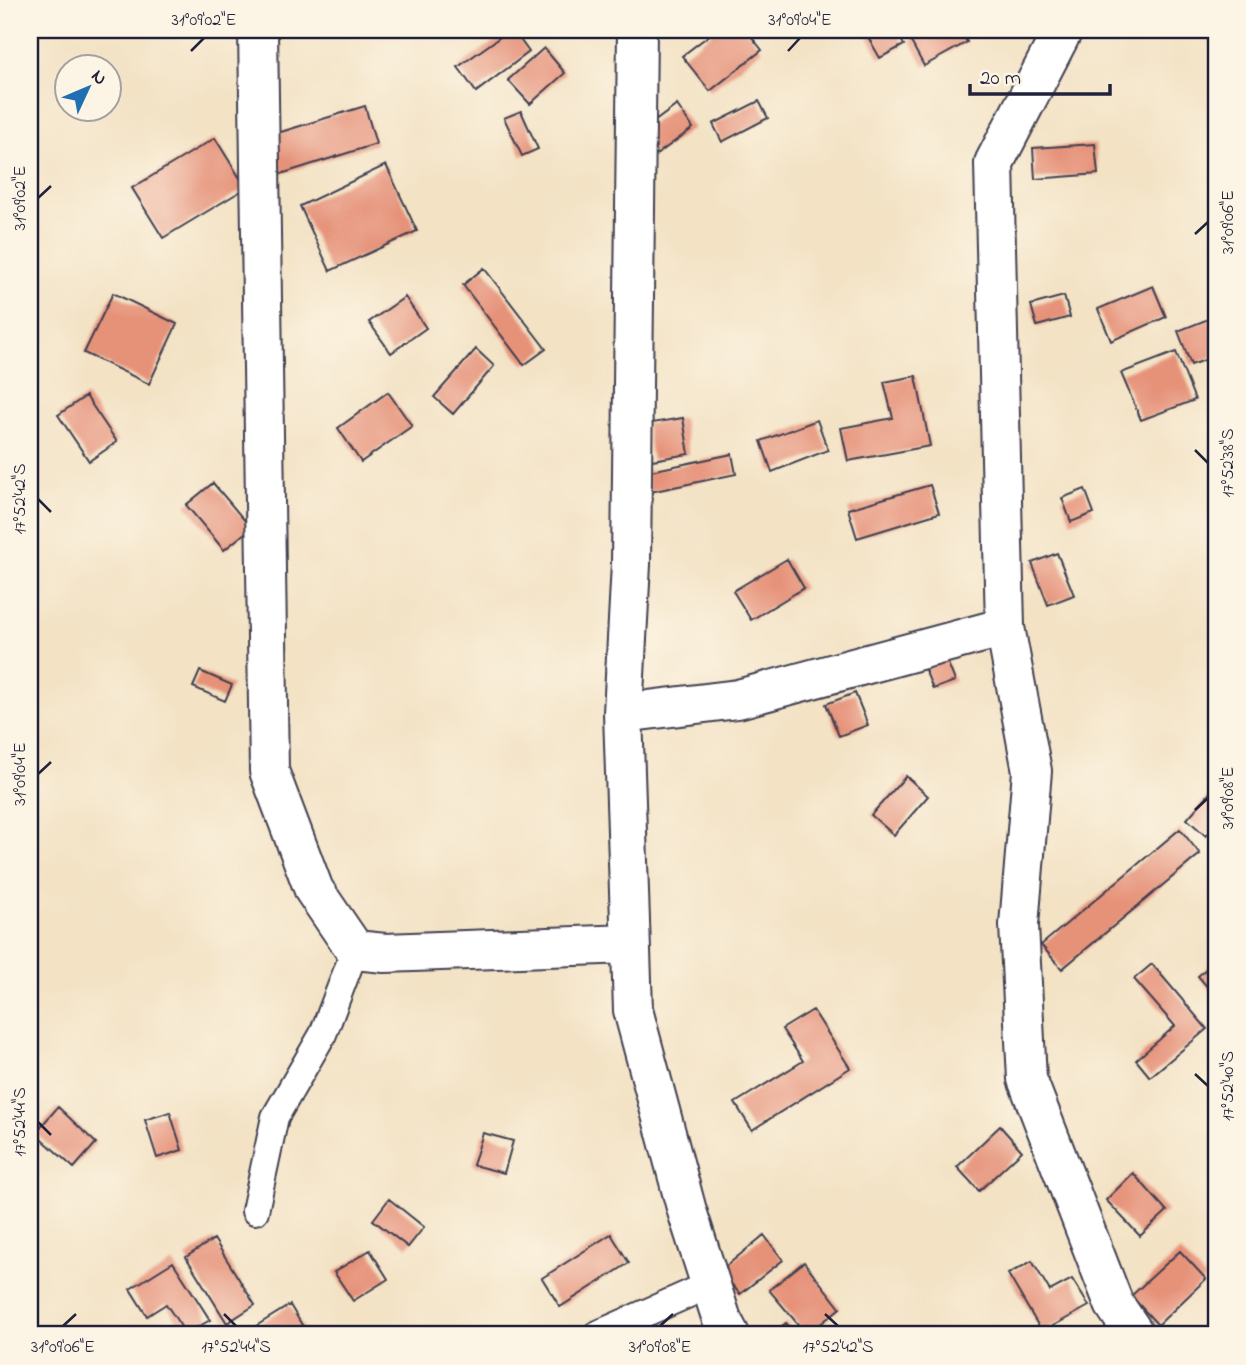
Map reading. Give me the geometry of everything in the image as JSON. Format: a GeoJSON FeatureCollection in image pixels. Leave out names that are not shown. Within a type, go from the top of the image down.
{"type":"FeatureCollection","features":[{"type":"Feature","properties":{"kind":"street"},"geometry":{"type":"LineString","coordinates":[[258,30],[269,771],[314,890],[355,950],[385,953],[630,944]]}},
{"type":"Feature","properties":{"kind":"street"},"geometry":{"type":"LineString","coordinates":[[637,30],[631,564],[623,713],[633,1010],[687,1211],[722,1320],[730,1335]]}},
{"type":"Feature","properties":{"kind":"street"},"geometry":{"type":"LineString","coordinates":[[1063,30],[994,163],[1005,628],[1032,771],[1019,925],[1027,1079],[1114,1304],[1135,1335]]}},
{"type":"Feature","properties":{"kind":"street"},"geometry":{"type":"LineString","coordinates":[[623,713],[738,699],[1005,628]]}},
{"type":"Feature","properties":{"kind":"lane"},"geometry":{"type":"LineString","coordinates":[[255,1210],[275,1117],[323,1034],[355,950]]}},
{"type":"Feature","properties":{"kind":"lane"},"geometry":{"type":"LineString","coordinates":[[596,1335],[711,1283]]}},
{"type":"Feature","properties":{"kind":"building"},"geometry":{"type":"Polygon","coordinates":[[[513,30],[529,52],[476,92],[458,67],[513,30]]]}},
{"type":"Feature","properties":{"kind":"building"},"geometry":{"type":"Polygon","coordinates":[[[716,30],[746,30],[762,50],[710,91],[682,56],[716,30]]]}},
{"type":"Feature","properties":{"kind":"building"},"geometry":{"type":"Polygon","coordinates":[[[864,30],[896,30],[904,45],[880,58],[864,30]]]}},
{"type":"Feature","properties":{"kind":"building"},"geometry":{"type":"Polygon","coordinates":[[[927,30],[960,30],[967,42],[924,66],[910,40],[927,30]]]}},
{"type":"Feature","properties":{"kind":"building"},"geometry":{"type":"Polygon","coordinates":[[[1216,36],[1216,63],[1215,63],[1210,38],[1216,36]]]}},
{"type":"Feature","properties":{"kind":"building"},"geometry":{"type":"Polygon","coordinates":[[[544,48],[565,73],[530,104],[508,80],[544,48]]]}},
{"type":"Feature","properties":{"kind":"building"},"geometry":{"type":"Polygon","coordinates":[[[759,101],[768,118],[722,142],[713,124],[759,101]]]}},
{"type":"Feature","properties":{"kind":"building"},"geometry":{"type":"Polygon","coordinates":[[[677,105],[693,128],[656,155],[639,133],[677,105]]]}},
{"type":"Feature","properties":{"kind":"building"},"geometry":{"type":"Polygon","coordinates":[[[365,106],[376,144],[281,174],[268,136],[365,106]]]}},
{"type":"Feature","properties":{"kind":"building"},"geometry":{"type":"Polygon","coordinates":[[[521,111],[538,149],[522,156],[504,118],[521,111]]]}},
{"type":"Feature","properties":{"kind":"building"},"geometry":{"type":"Polygon","coordinates":[[[215,138],[246,188],[163,238],[132,188],[215,138]]]}},
{"type":"Feature","properties":{"kind":"building"},"geometry":{"type":"Polygon","coordinates":[[[1095,144],[1098,174],[1035,179],[1033,148],[1095,144]]]}},
{"type":"Feature","properties":{"kind":"building"},"geometry":{"type":"Polygon","coordinates":[[[386,165],[417,231],[330,271],[300,206],[386,165]]]}},
{"type":"Feature","properties":{"kind":"building"},"geometry":{"type":"Polygon","coordinates":[[[484,268],[546,349],[524,365],[463,285],[484,268]]]}},
{"type":"Feature","properties":{"kind":"building"},"geometry":{"type":"Polygon","coordinates":[[[1153,286],[1166,317],[1111,341],[1098,309],[1153,286]]]}},
{"type":"Feature","properties":{"kind":"building"},"geometry":{"type":"Polygon","coordinates":[[[113,293],[177,324],[149,384],[84,353],[113,293]]]}},
{"type":"Feature","properties":{"kind":"building"},"geometry":{"type":"Polygon","coordinates":[[[1064,296],[1070,317],[1037,326],[1031,305],[1064,296]]]}},
{"type":"Feature","properties":{"kind":"building"},"geometry":{"type":"Polygon","coordinates":[[[405,297],[426,328],[391,353],[369,322],[405,297]]]}},
{"type":"Feature","properties":{"kind":"building"},"geometry":{"type":"Polygon","coordinates":[[[1216,316],[1216,356],[1191,365],[1178,331],[1216,316]]]}},
{"type":"Feature","properties":{"kind":"building"},"geometry":{"type":"Polygon","coordinates":[[[476,349],[494,366],[453,414],[434,397],[476,349]]]}},
{"type":"Feature","properties":{"kind":"building"},"geometry":{"type":"Polygon","coordinates":[[[1176,352],[1195,400],[1141,420],[1121,373],[1176,352]]]}},
{"type":"Feature","properties":{"kind":"building"},"geometry":{"type":"Polygon","coordinates":[[[916,376],[930,446],[848,461],[841,428],[893,418],[884,382],[916,376]]]}},
{"type":"Feature","properties":{"kind":"building"},"geometry":{"type":"Polygon","coordinates":[[[388,392],[412,426],[361,462],[338,428],[388,392]]]}},
{"type":"Feature","properties":{"kind":"building"},"geometry":{"type":"Polygon","coordinates":[[[86,396],[117,442],[89,461],[58,415],[86,396]]]}},
{"type":"Feature","properties":{"kind":"building"},"geometry":{"type":"Polygon","coordinates":[[[683,418],[689,454],[652,460],[646,424],[683,418]]]}},
{"type":"Feature","properties":{"kind":"building"},"geometry":{"type":"Polygon","coordinates":[[[817,420],[828,450],[772,472],[761,441],[817,420]]]}},
{"type":"Feature","properties":{"kind":"building"},"geometry":{"type":"Polygon","coordinates":[[[732,454],[736,474],[650,492],[646,472],[732,454]]]}},
{"type":"Feature","properties":{"kind":"building"},"geometry":{"type":"Polygon","coordinates":[[[213,483],[251,528],[224,550],[186,505],[213,483]]]}},
{"type":"Feature","properties":{"kind":"building"},"geometry":{"type":"Polygon","coordinates":[[[930,485],[939,513],[857,538],[848,509],[930,485]]]}},
{"type":"Feature","properties":{"kind":"building"},"geometry":{"type":"Polygon","coordinates":[[[1085,489],[1094,513],[1071,522],[1062,498],[1085,489]]]}},
{"type":"Feature","properties":{"kind":"building"},"geometry":{"type":"Polygon","coordinates":[[[1057,553],[1074,595],[1048,605],[1032,563],[1057,553]]]}},
{"type":"Feature","properties":{"kind":"building"},"geometry":{"type":"Polygon","coordinates":[[[787,559],[804,588],[751,620],[733,591],[787,559]]]}},
{"type":"Feature","properties":{"kind":"building"},"geometry":{"type":"Polygon","coordinates":[[[943,651],[955,681],[933,689],[921,660],[943,651]]]}},
{"type":"Feature","properties":{"kind":"building"},"geometry":{"type":"Polygon","coordinates":[[[200,671],[232,685],[225,701],[193,687],[200,671]]]}},
{"type":"Feature","properties":{"kind":"building"},"geometry":{"type":"Polygon","coordinates":[[[855,693],[868,725],[839,736],[826,704],[855,693]]]}},
{"type":"Feature","properties":{"kind":"building"},"geometry":{"type":"Polygon","coordinates":[[[906,776],[928,796],[894,835],[871,815],[906,776]]]}},
{"type":"Feature","properties":{"kind":"building"},"geometry":{"type":"Polygon","coordinates":[[[1216,786],[1216,825],[1206,836],[1187,819],[1216,786]]]}},
{"type":"Feature","properties":{"kind":"building"},"geometry":{"type":"Polygon","coordinates":[[[1180,829],[1200,854],[1062,969],[1041,945],[1180,829]]]}},
{"type":"Feature","properties":{"kind":"building"},"geometry":{"type":"Polygon","coordinates":[[[1216,960],[1216,997],[1198,976],[1216,960]]]}},
{"type":"Feature","properties":{"kind":"building"},"geometry":{"type":"Polygon","coordinates":[[[1152,964],[1207,1029],[1150,1077],[1136,1060],[1175,1026],[1134,979],[1152,964]]]}},
{"type":"Feature","properties":{"kind":"building"},"geometry":{"type":"Polygon","coordinates":[[[813,1010],[850,1068],[752,1130],[735,1103],[803,1061],[782,1029],[813,1010]]]}},
{"type":"Feature","properties":{"kind":"building"},"geometry":{"type":"Polygon","coordinates":[[[58,1107],[96,1143],[74,1168],[35,1133],[58,1107]]]}},
{"type":"Feature","properties":{"kind":"building"},"geometry":{"type":"Polygon","coordinates":[[[170,1112],[182,1150],[157,1158],[145,1120],[170,1112]]]}},
{"type":"Feature","properties":{"kind":"building"},"geometry":{"type":"Polygon","coordinates":[[[1000,1126],[1022,1151],[979,1191],[957,1167],[1000,1126]]]}},
{"type":"Feature","properties":{"kind":"building"},"geometry":{"type":"Polygon","coordinates":[[[483,1133],[513,1141],[504,1173],[473,1165],[483,1133]]]}},
{"type":"Feature","properties":{"kind":"building"},"geometry":{"type":"Polygon","coordinates":[[[1133,1173],[1167,1211],[1140,1236],[1106,1200],[1133,1173]]]}},
{"type":"Feature","properties":{"kind":"building"},"geometry":{"type":"Polygon","coordinates":[[[389,1199],[424,1227],[408,1247],[373,1220],[389,1199]]]}},
{"type":"Feature","properties":{"kind":"building"},"geometry":{"type":"Polygon","coordinates":[[[611,1234],[629,1263],[560,1307],[542,1278],[611,1234]]]}},
{"type":"Feature","properties":{"kind":"building"},"geometry":{"type":"Polygon","coordinates":[[[764,1235],[783,1260],[740,1294],[720,1271],[764,1235]]]}},
{"type":"Feature","properties":{"kind":"building"},"geometry":{"type":"Polygon","coordinates":[[[214,1239],[255,1305],[227,1323],[186,1257],[214,1239]]]}},
{"type":"Feature","properties":{"kind":"building"},"geometry":{"type":"Polygon","coordinates":[[[370,1250],[388,1279],[353,1301],[334,1272],[370,1250]]]}},
{"type":"Feature","properties":{"kind":"building"},"geometry":{"type":"Polygon","coordinates":[[[1180,1251],[1206,1279],[1158,1325],[1131,1296],[1180,1251]]]}},
{"type":"Feature","properties":{"kind":"building"},"geometry":{"type":"Polygon","coordinates":[[[1032,1261],[1050,1291],[1072,1279],[1089,1306],[1042,1332],[1008,1274],[1032,1261]]]}},
{"type":"Feature","properties":{"kind":"building"},"geometry":{"type":"Polygon","coordinates":[[[173,1262],[210,1320],[186,1334],[166,1304],[147,1316],[130,1289],[173,1262]]]}},
{"type":"Feature","properties":{"kind":"building"},"geometry":{"type":"Polygon","coordinates":[[[804,1262],[840,1308],[807,1335],[769,1290],[804,1262]]]}},
{"type":"Feature","properties":{"kind":"building"},"geometry":{"type":"Polygon","coordinates":[[[290,1305],[308,1335],[250,1335],[248,1331],[290,1305]]]}},
{"type":"Feature","properties":{"kind":"building"},"geometry":{"type":"Polygon","coordinates":[[[786,1323],[796,1335],[771,1335],[786,1323]]]}}]}
